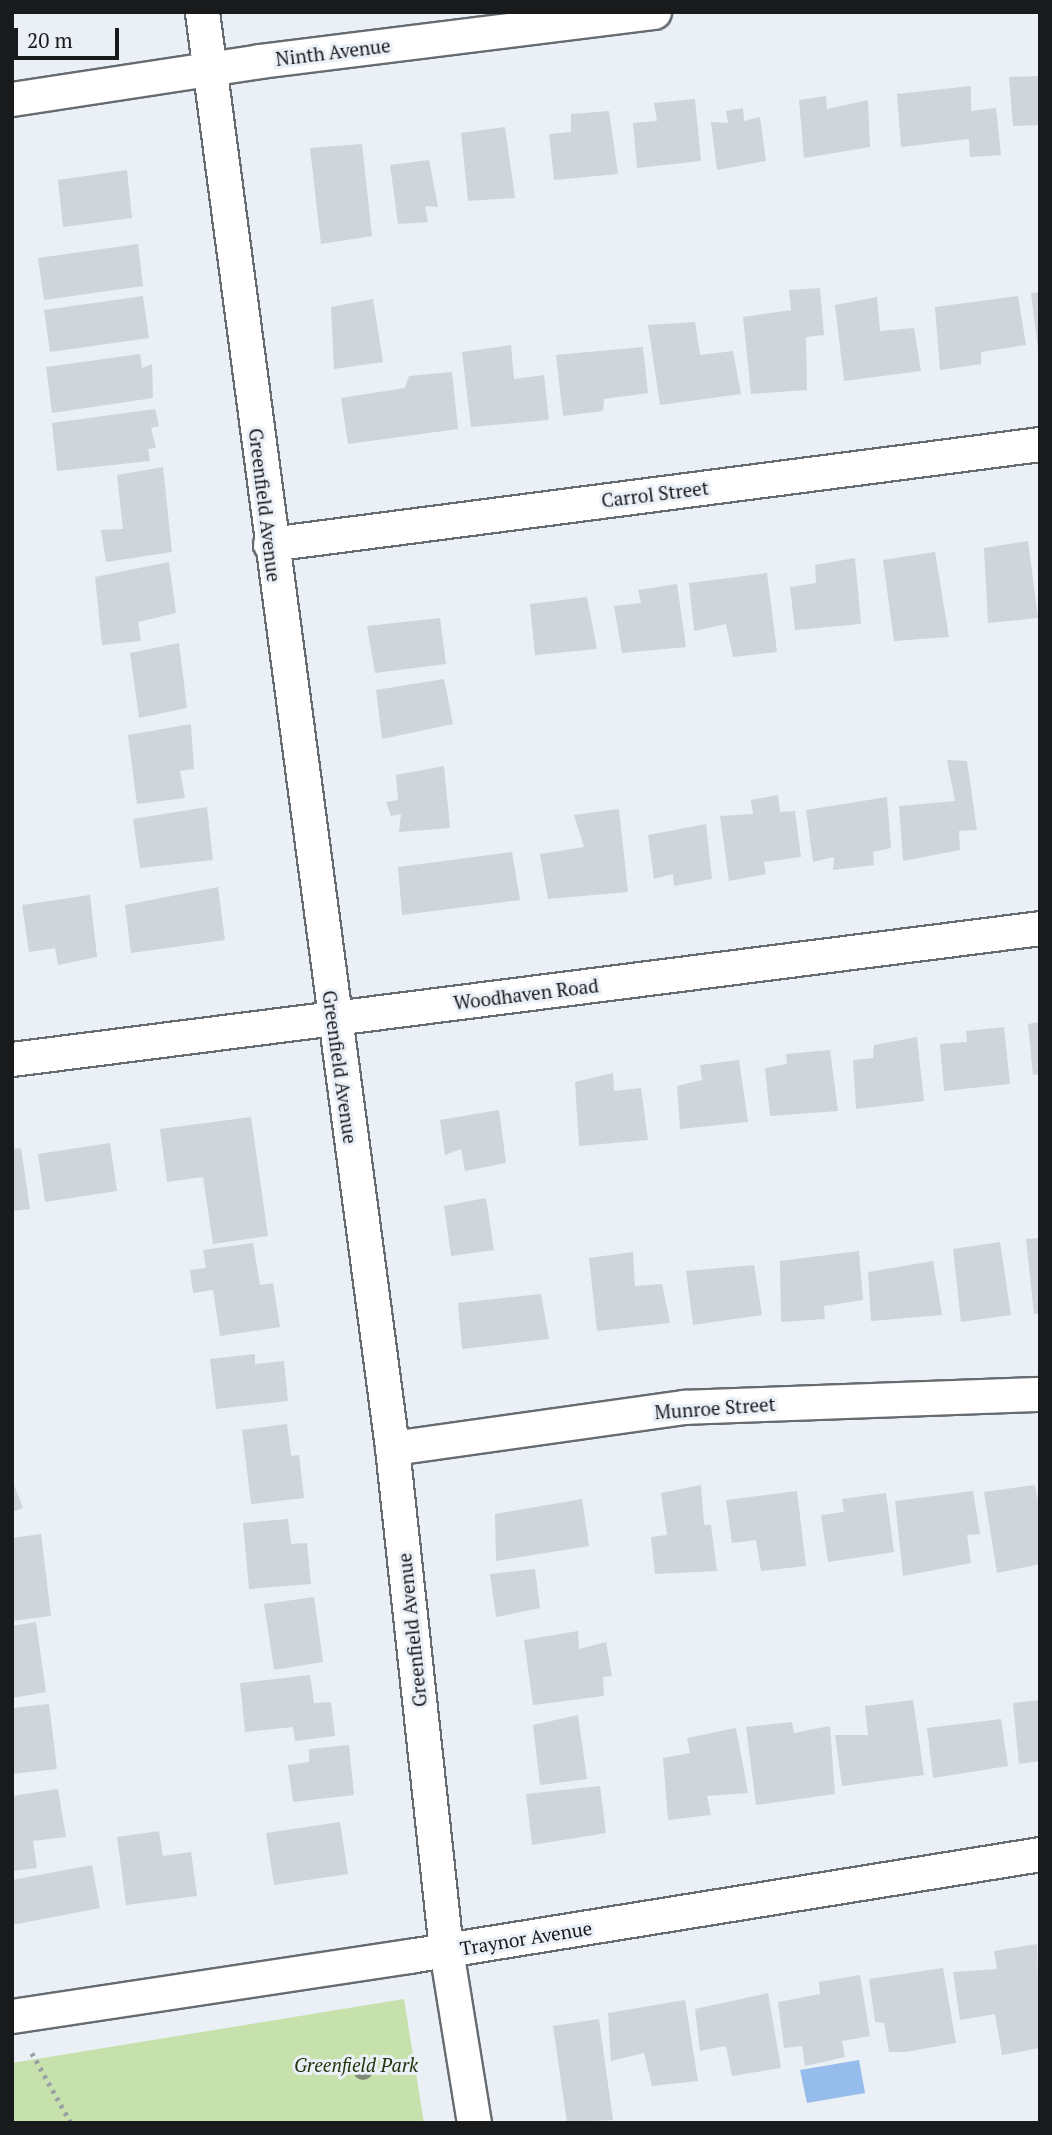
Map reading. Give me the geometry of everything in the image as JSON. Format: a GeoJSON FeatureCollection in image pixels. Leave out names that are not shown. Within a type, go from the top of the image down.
{"type":"FeatureCollection","features":[{"type":"Feature","properties":{"kind":"street","name":"Greenfield Avenue"},"geometry":{"type":"LineString","coordinates":[[202,12],[270,544],[392,1448],[446,1950],[474,2123]]}},
{"type":"Feature","properties":{"kind":"street","name":"Ninth Avenue"},"geometry":{"type":"LineString","coordinates":[[12,99],[209,69],[654,12]]}},
{"type":"Feature","properties":{"kind":"street","name":"Carrol Street"},"geometry":{"type":"LineString","coordinates":[[270,544],[1040,444]]}},
{"type":"Feature","properties":{"kind":"street","name":"Woodhaven Road"},"geometry":{"type":"LineString","coordinates":[[12,1059],[1040,928]]}},
{"type":"Feature","properties":{"kind":"street","name":"Munroe Street"},"geometry":{"type":"LineString","coordinates":[[392,1448],[684,1407],[1040,1394]]}},
{"type":"Feature","properties":{"kind":"street","name":"Traynor Avenue"},"geometry":{"type":"LineString","coordinates":[[12,2017],[1040,1854]]}},
{"type":"Feature","properties":{"kind":"path"},"geometry":{"type":"LineString","coordinates":[[32,2053],[71,2123]]}},
{"type":"Feature","properties":{"kind":"green space","name":"Greenfield Park"},"geometry":{"type":"Polygon","coordinates":[[[404,1999],[424,2123],[12,2123],[12,2063],[404,1999]]]}},
{"type":"Feature","properties":{"kind":"water"},"geometry":{"type":"Polygon","coordinates":[[[859,2060],[865,2093],[807,2103],[800,2070],[859,2060]]]}},
{"type":"Feature","properties":{"kind":"building"},"geometry":{"type":"Polygon","coordinates":[[[1040,76],[1040,125],[1013,126],[1009,77],[1040,76]]]}},
{"type":"Feature","properties":{"kind":"building"},"geometry":{"type":"Polygon","coordinates":[[[971,86],[971,111],[996,108],[1001,155],[970,157],[969,139],[901,147],[897,94],[971,86]]]}},
{"type":"Feature","properties":{"kind":"building"},"geometry":{"type":"Polygon","coordinates":[[[826,96],[827,109],[868,100],[870,147],[804,158],[799,100],[826,96]]]}},
{"type":"Feature","properties":{"kind":"building"},"geometry":{"type":"Polygon","coordinates":[[[695,99],[701,161],[637,168],[633,123],[657,121],[654,103],[695,99]]]}},
{"type":"Feature","properties":{"kind":"building"},"geometry":{"type":"Polygon","coordinates":[[[743,108],[744,121],[760,117],[766,161],[717,170],[711,122],[728,123],[726,111],[743,108]]]}},
{"type":"Feature","properties":{"kind":"building"},"geometry":{"type":"Polygon","coordinates":[[[609,111],[618,174],[554,180],[549,134],[571,132],[571,114],[609,111]]]}},
{"type":"Feature","properties":{"kind":"building"},"geometry":{"type":"Polygon","coordinates":[[[505,127],[515,198],[468,201],[461,133],[505,127]]]}},
{"type":"Feature","properties":{"kind":"building"},"geometry":{"type":"Polygon","coordinates":[[[362,144],[372,236],[321,244],[310,148],[362,144]]]}},
{"type":"Feature","properties":{"kind":"building"},"geometry":{"type":"Polygon","coordinates":[[[429,160],[438,207],[425,206],[428,222],[398,224],[390,165],[429,160]]]}},
{"type":"Feature","properties":{"kind":"building"},"geometry":{"type":"Polygon","coordinates":[[[127,170],[132,218],[63,227],[58,180],[127,170]]]}},
{"type":"Feature","properties":{"kind":"building"},"geometry":{"type":"Polygon","coordinates":[[[138,244],[143,286],[44,300],[38,258],[138,244]]]}},
{"type":"Feature","properties":{"kind":"building"},"geometry":{"type":"Polygon","coordinates":[[[820,288],[824,335],[806,337],[807,390],[751,394],[743,317],[791,310],[789,290],[820,288]]]}},
{"type":"Feature","properties":{"kind":"building"},"geometry":{"type":"Polygon","coordinates":[[[1040,292],[1040,349],[1038,349],[1031,293],[1040,292]]]}},
{"type":"Feature","properties":{"kind":"building"},"geometry":{"type":"Polygon","coordinates":[[[143,296],[149,338],[50,352],[44,310],[143,296]]]}},
{"type":"Feature","properties":{"kind":"building"},"geometry":{"type":"Polygon","coordinates":[[[1018,296],[1026,345],[981,352],[981,364],[940,370],[935,307],[1018,296]]]}},
{"type":"Feature","properties":{"kind":"building"},"geometry":{"type":"Polygon","coordinates":[[[877,297],[880,331],[914,328],[921,371],[844,381],[835,305],[877,297]]]}},
{"type":"Feature","properties":{"kind":"building"},"geometry":{"type":"Polygon","coordinates":[[[373,299],[383,362],[334,369],[331,307],[373,299]]]}},
{"type":"Feature","properties":{"kind":"building"},"geometry":{"type":"Polygon","coordinates":[[[695,322],[700,355],[733,351],[741,394],[660,405],[648,325],[695,322]]]}},
{"type":"Feature","properties":{"kind":"building"},"geometry":{"type":"Polygon","coordinates":[[[511,345],[514,379],[544,375],[549,420],[471,427],[462,352],[511,345]]]}},
{"type":"Feature","properties":{"kind":"building"},"geometry":{"type":"Polygon","coordinates":[[[643,347],[648,393],[604,399],[603,411],[563,416],[556,355],[643,347]]]}},
{"type":"Feature","properties":{"kind":"building"},"geometry":{"type":"Polygon","coordinates":[[[140,354],[142,368],[152,364],[153,398],[52,413],[46,367],[140,354]]]}},
{"type":"Feature","properties":{"kind":"building"},"geometry":{"type":"Polygon","coordinates":[[[452,372],[458,429],[348,444],[341,398],[405,388],[409,376],[452,372]]]}},
{"type":"Feature","properties":{"kind":"building"},"geometry":{"type":"Polygon","coordinates":[[[155,409],[159,426],[151,428],[156,448],[148,449],[150,461],[57,471],[52,423],[155,409]]]}},
{"type":"Feature","properties":{"kind":"building"},"geometry":{"type":"Polygon","coordinates":[[[163,467],[172,552],[106,562],[101,530],[123,529],[117,475],[163,467]]]}},
{"type":"Feature","properties":{"kind":"building"},"geometry":{"type":"Polygon","coordinates":[[[1028,541],[1038,618],[988,623],[984,548],[1028,541]]]}},
{"type":"Feature","properties":{"kind":"building"},"geometry":{"type":"Polygon","coordinates":[[[935,552],[949,637],[894,641],[883,560],[935,552]]]}},
{"type":"Feature","properties":{"kind":"building"},"geometry":{"type":"Polygon","coordinates":[[[855,558],[861,624],[795,630],[790,587],[816,583],[815,565],[855,558]]]}},
{"type":"Feature","properties":{"kind":"building"},"geometry":{"type":"Polygon","coordinates":[[[169,562],[176,613],[138,622],[141,641],[102,645],[95,577],[169,562]]]}},
{"type":"Feature","properties":{"kind":"building"},"geometry":{"type":"Polygon","coordinates":[[[767,573],[777,652],[733,657],[726,624],[694,631],[689,583],[767,573]]]}},
{"type":"Feature","properties":{"kind":"building"},"geometry":{"type":"Polygon","coordinates":[[[677,584],[686,647],[622,653],[614,606],[641,603],[638,590],[677,584]]]}},
{"type":"Feature","properties":{"kind":"building"},"geometry":{"type":"Polygon","coordinates":[[[587,597],[597,649],[535,655],[530,604],[587,597]]]}},
{"type":"Feature","properties":{"kind":"building"},"geometry":{"type":"Polygon","coordinates":[[[440,618],[446,664],[375,673],[367,626],[440,618]]]}},
{"type":"Feature","properties":{"kind":"building"},"geometry":{"type":"Polygon","coordinates":[[[179,643],[187,708],[139,718],[130,653],[179,643]]]}},
{"type":"Feature","properties":{"kind":"building"},"geometry":{"type":"Polygon","coordinates":[[[444,679],[453,724],[382,739],[376,690],[444,679]]]}},
{"type":"Feature","properties":{"kind":"building"},"geometry":{"type":"Polygon","coordinates":[[[191,724],[194,769],[180,771],[185,798],[137,804],[128,735],[191,724]]]}},
{"type":"Feature","properties":{"kind":"building"},"geometry":{"type":"Polygon","coordinates":[[[947,760],[967,761],[977,830],[959,831],[960,850],[903,861],[899,806],[955,801],[947,760]]]}},
{"type":"Feature","properties":{"kind":"building"},"geometry":{"type":"Polygon","coordinates":[[[444,766],[450,828],[399,832],[401,814],[391,816],[386,802],[398,800],[396,775],[444,766]]]}},
{"type":"Feature","properties":{"kind":"building"},"geometry":{"type":"Polygon","coordinates":[[[778,795],[780,812],[795,811],[801,857],[764,862],[766,874],[729,881],[720,816],[753,814],[751,800],[778,795]]]}},
{"type":"Feature","properties":{"kind":"building"},"geometry":{"type":"Polygon","coordinates":[[[887,797],[891,848],[873,852],[874,865],[833,870],[834,857],[813,862],[806,810],[887,797]]]}},
{"type":"Feature","properties":{"kind":"building"},"geometry":{"type":"Polygon","coordinates":[[[207,807],[213,860],[140,868],[133,819],[207,807]]]}},
{"type":"Feature","properties":{"kind":"building"},"geometry":{"type":"Polygon","coordinates":[[[619,809],[628,892],[548,899],[540,854],[584,847],[574,815],[619,809]]]}},
{"type":"Feature","properties":{"kind":"building"},"geometry":{"type":"Polygon","coordinates":[[[706,824],[712,879],[674,886],[673,874],[654,879],[648,835],[706,824]]]}},
{"type":"Feature","properties":{"kind":"building"},"geometry":{"type":"Polygon","coordinates":[[[512,852],[520,900],[402,915],[398,867],[512,852]]]}},
{"type":"Feature","properties":{"kind":"building"},"geometry":{"type":"Polygon","coordinates":[[[218,887],[225,940],[131,953],[125,905],[218,887]]]}},
{"type":"Feature","properties":{"kind":"building"},"geometry":{"type":"Polygon","coordinates":[[[90,895],[97,957],[58,965],[55,948],[29,952],[22,905],[90,895]]]}},
{"type":"Feature","properties":{"kind":"building"},"geometry":{"type":"Polygon","coordinates":[[[1040,1022],[1040,1074],[1033,1075],[1028,1024],[1040,1022]]]}},
{"type":"Feature","properties":{"kind":"building"},"geometry":{"type":"Polygon","coordinates":[[[1004,1027],[1010,1084],[944,1091],[940,1044],[967,1042],[966,1031],[1004,1027]]]}},
{"type":"Feature","properties":{"kind":"building"},"geometry":{"type":"Polygon","coordinates":[[[917,1037],[924,1101],[856,1109],[853,1060],[873,1058],[874,1045],[917,1037]]]}},
{"type":"Feature","properties":{"kind":"building"},"geometry":{"type":"Polygon","coordinates":[[[830,1050],[838,1111],[770,1116],[765,1068],[787,1064],[786,1054],[830,1050]]]}},
{"type":"Feature","properties":{"kind":"building"},"geometry":{"type":"Polygon","coordinates":[[[739,1060],[748,1122],[680,1129],[677,1086],[702,1080],[700,1065],[739,1060]]]}},
{"type":"Feature","properties":{"kind":"building"},"geometry":{"type":"Polygon","coordinates":[[[613,1073],[614,1091],[641,1088],[648,1140],[579,1146],[575,1082],[613,1073]]]}},
{"type":"Feature","properties":{"kind":"building"},"geometry":{"type":"Polygon","coordinates":[[[499,1110],[506,1163],[465,1171],[461,1149],[445,1155],[440,1120],[499,1110]]]}},
{"type":"Feature","properties":{"kind":"building"},"geometry":{"type":"Polygon","coordinates":[[[251,1117],[268,1236],[213,1244],[203,1177],[167,1182],[160,1129],[251,1117]]]}},
{"type":"Feature","properties":{"kind":"building"},"geometry":{"type":"Polygon","coordinates":[[[110,1143],[117,1191],[45,1202],[38,1154],[110,1143]]]}},
{"type":"Feature","properties":{"kind":"building"},"geometry":{"type":"Polygon","coordinates":[[[21,1148],[30,1209],[12,1211],[12,1149],[21,1148]]]}},
{"type":"Feature","properties":{"kind":"building"},"geometry":{"type":"Polygon","coordinates":[[[486,1198],[494,1250],[451,1256],[444,1206],[486,1198]]]}},
{"type":"Feature","properties":{"kind":"building"},"geometry":{"type":"Polygon","coordinates":[[[1040,1238],[1040,1313],[1034,1314],[1026,1239],[1040,1238]]]}},
{"type":"Feature","properties":{"kind":"building"},"geometry":{"type":"Polygon","coordinates":[[[1000,1242],[1011,1315],[961,1322],[953,1249],[1000,1242]]]}},
{"type":"Feature","properties":{"kind":"building"},"geometry":{"type":"Polygon","coordinates":[[[253,1243],[260,1285],[273,1283],[280,1327],[220,1336],[213,1290],[193,1293],[190,1270],[206,1268],[203,1250],[253,1243]]]}},
{"type":"Feature","properties":{"kind":"building"},"geometry":{"type":"Polygon","coordinates":[[[859,1251],[863,1300],[824,1306],[825,1319],[781,1322],[780,1261],[859,1251]]]}},
{"type":"Feature","properties":{"kind":"building"},"geometry":{"type":"Polygon","coordinates":[[[633,1252],[635,1286],[662,1284],[670,1323],[597,1331],[589,1258],[633,1252]]]}},
{"type":"Feature","properties":{"kind":"building"},"geometry":{"type":"Polygon","coordinates":[[[933,1261],[942,1315],[871,1321],[868,1272],[933,1261]]]}},
{"type":"Feature","properties":{"kind":"building"},"geometry":{"type":"Polygon","coordinates":[[[754,1265],[762,1315],[693,1325],[686,1271],[754,1265]]]}},
{"type":"Feature","properties":{"kind":"building"},"geometry":{"type":"Polygon","coordinates":[[[541,1294],[549,1339],[462,1349],[458,1303],[541,1294]]]}},
{"type":"Feature","properties":{"kind":"building"},"geometry":{"type":"Polygon","coordinates":[[[255,1354],[255,1364],[284,1361],[288,1401],[216,1409],[210,1359],[255,1354]]]}},
{"type":"Feature","properties":{"kind":"building"},"geometry":{"type":"Polygon","coordinates":[[[287,1424],[291,1456],[299,1455],[304,1498],[251,1504],[242,1430],[287,1424]]]}},
{"type":"Feature","properties":{"kind":"building"},"geometry":{"type":"Polygon","coordinates":[[[12,1480],[23,1508],[12,1512],[12,1480]]]}},
{"type":"Feature","properties":{"kind":"building"},"geometry":{"type":"Polygon","coordinates":[[[701,1485],[704,1525],[711,1525],[717,1571],[655,1574],[651,1537],[667,1535],[661,1493],[701,1485]]]}},
{"type":"Feature","properties":{"kind":"building"},"geometry":{"type":"Polygon","coordinates":[[[1035,1485],[1040,1510],[1040,1564],[997,1573],[984,1492],[1035,1485]]]}},
{"type":"Feature","properties":{"kind":"building"},"geometry":{"type":"Polygon","coordinates":[[[797,1491],[806,1566],[761,1571],[756,1540],[732,1543],[726,1500],[797,1491]]]}},
{"type":"Feature","properties":{"kind":"building"},"geometry":{"type":"Polygon","coordinates":[[[973,1491],[980,1534],[967,1535],[971,1563],[903,1576],[895,1501],[973,1491]]]}},
{"type":"Feature","properties":{"kind":"building"},"geometry":{"type":"Polygon","coordinates":[[[886,1493],[894,1552],[828,1562],[821,1515],[844,1512],[842,1499],[886,1493]]]}},
{"type":"Feature","properties":{"kind":"building"},"geometry":{"type":"Polygon","coordinates":[[[582,1499],[589,1546],[496,1561],[495,1514],[582,1499]]]}},
{"type":"Feature","properties":{"kind":"building"},"geometry":{"type":"Polygon","coordinates":[[[288,1519],[291,1544],[307,1543],[311,1584],[249,1589],[243,1523],[288,1519]]]}},
{"type":"Feature","properties":{"kind":"building"},"geometry":{"type":"Polygon","coordinates":[[[41,1534],[51,1616],[12,1621],[12,1538],[41,1534]]]}},
{"type":"Feature","properties":{"kind":"building"},"geometry":{"type":"Polygon","coordinates":[[[535,1569],[540,1608],[496,1617],[490,1574],[535,1569]]]}},
{"type":"Feature","properties":{"kind":"building"},"geometry":{"type":"Polygon","coordinates":[[[314,1597],[323,1662],[274,1670],[264,1604],[314,1597]]]}},
{"type":"Feature","properties":{"kind":"building"},"geometry":{"type":"Polygon","coordinates":[[[36,1622],[46,1692],[12,1698],[12,1626],[36,1622]]]}},
{"type":"Feature","properties":{"kind":"building"},"geometry":{"type":"Polygon","coordinates":[[[578,1631],[579,1649],[606,1642],[612,1676],[603,1677],[604,1696],[533,1705],[524,1640],[578,1631]]]}},
{"type":"Feature","properties":{"kind":"building"},"geometry":{"type":"Polygon","coordinates":[[[310,1675],[314,1703],[331,1702],[335,1736],[295,1741],[293,1727],[245,1732],[240,1683],[310,1675]]]}},
{"type":"Feature","properties":{"kind":"building"},"geometry":{"type":"Polygon","coordinates":[[[913,1700],[924,1775],[842,1786],[835,1735],[868,1735],[865,1706],[913,1700]]]}},
{"type":"Feature","properties":{"kind":"building"},"geometry":{"type":"Polygon","coordinates":[[[1040,1700],[1040,1761],[1019,1764],[1013,1703],[1040,1700]]]}},
{"type":"Feature","properties":{"kind":"building"},"geometry":{"type":"Polygon","coordinates":[[[49,1704],[57,1769],[12,1774],[12,1708],[49,1704]]]}},
{"type":"Feature","properties":{"kind":"building"},"geometry":{"type":"Polygon","coordinates":[[[578,1715],[587,1779],[540,1785],[533,1725],[578,1715]]]}},
{"type":"Feature","properties":{"kind":"building"},"geometry":{"type":"Polygon","coordinates":[[[1001,1719],[1008,1766],[933,1778],[927,1728],[1001,1719]]]}},
{"type":"Feature","properties":{"kind":"building"},"geometry":{"type":"Polygon","coordinates":[[[792,1722],[794,1733],[830,1726],[835,1794],[756,1805],[746,1727],[792,1722]]]}},
{"type":"Feature","properties":{"kind":"building"},"geometry":{"type":"Polygon","coordinates":[[[736,1728],[748,1793],[707,1796],[711,1815],[668,1820],[663,1758],[690,1753],[687,1738],[736,1728]]]}},
{"type":"Feature","properties":{"kind":"building"},"geometry":{"type":"Polygon","coordinates":[[[349,1745],[354,1795],[293,1802],[288,1765],[309,1762],[309,1749],[349,1745]]]}},
{"type":"Feature","properties":{"kind":"building"},"geometry":{"type":"Polygon","coordinates":[[[600,1786],[606,1833],[532,1845],[526,1794],[600,1786]]]}},
{"type":"Feature","properties":{"kind":"building"},"geometry":{"type":"Polygon","coordinates":[[[58,1789],[66,1837],[33,1841],[37,1868],[12,1871],[12,1796],[58,1789]]]}},
{"type":"Feature","properties":{"kind":"building"},"geometry":{"type":"Polygon","coordinates":[[[340,1822],[348,1874],[274,1885],[266,1833],[340,1822]]]}},
{"type":"Feature","properties":{"kind":"building"},"geometry":{"type":"Polygon","coordinates":[[[159,1831],[163,1856],[191,1852],[197,1896],[126,1905],[117,1837],[159,1831]]]}},
{"type":"Feature","properties":{"kind":"building"},"geometry":{"type":"Polygon","coordinates":[[[92,1865],[100,1908],[12,1925],[12,1880],[92,1865]]]}},
{"type":"Feature","properties":{"kind":"building"},"geometry":{"type":"Polygon","coordinates":[[[1037,1944],[1040,2048],[1002,2055],[995,2014],[960,2020],[953,1972],[997,1969],[994,1951],[1037,1944]]]}},
{"type":"Feature","properties":{"kind":"building"},"geometry":{"type":"Polygon","coordinates":[[[943,1968],[956,2043],[905,2052],[889,2052],[884,2023],[875,2022],[869,1979],[943,1968]]]}},
{"type":"Feature","properties":{"kind":"building"},"geometry":{"type":"Polygon","coordinates":[[[860,1975],[870,2036],[842,2041],[845,2057],[805,2066],[802,2046],[784,2048],[778,2002],[820,1994],[819,1982],[860,1975]]]}},
{"type":"Feature","properties":{"kind":"building"},"geometry":{"type":"Polygon","coordinates":[[[768,1993],[781,2068],[732,2076],[726,2046],[700,2051],[695,2009],[768,1993]]]}},
{"type":"Feature","properties":{"kind":"building"},"geometry":{"type":"Polygon","coordinates":[[[685,2000],[698,2081],[652,2086],[644,2053],[611,2061],[608,2013],[685,2000]]]}},
{"type":"Feature","properties":{"kind":"building"},"geometry":{"type":"Polygon","coordinates":[[[599,2019],[613,2120],[567,2123],[553,2026],[599,2019]]]}}]}
